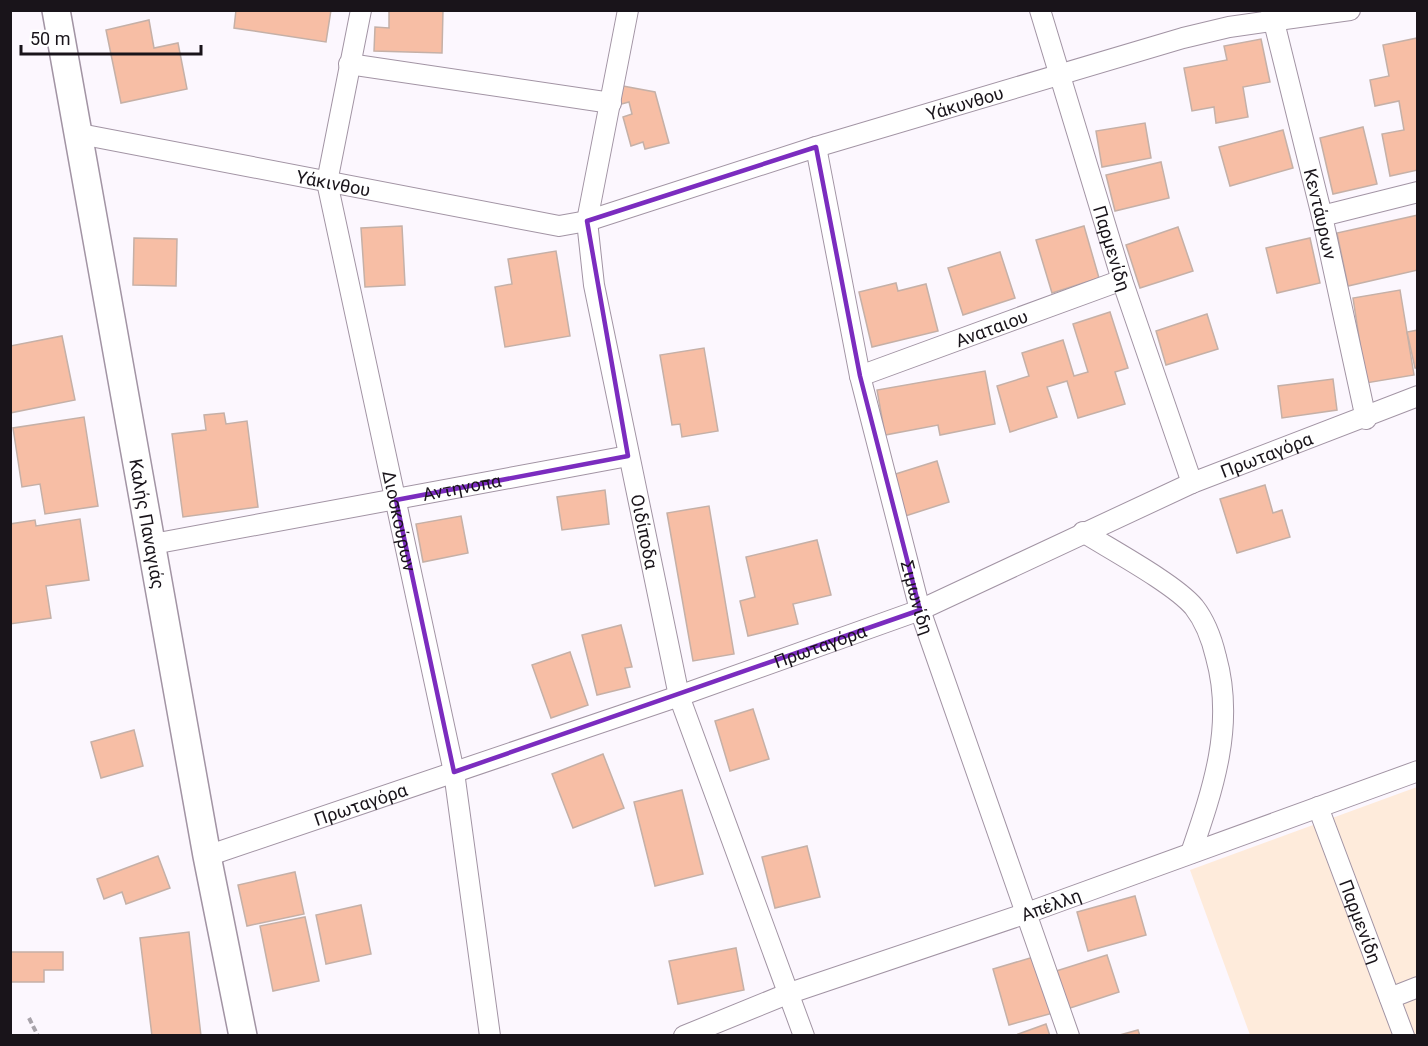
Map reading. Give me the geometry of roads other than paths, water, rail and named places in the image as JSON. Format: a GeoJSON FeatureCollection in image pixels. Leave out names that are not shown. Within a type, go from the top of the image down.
{"type":"FeatureCollection","features":[{"type":"Feature","properties":{"kind":"street","name":"Καλής Παναγιάς"},"geometry":{"type":"LineString","coordinates":[[56,10],[80,134],[89,199],[153,544],[207,856],[243,1035]]}},
{"type":"Feature","properties":{"kind":"street","name":"Διοσκούρων"},"geometry":{"type":"LineString","coordinates":[[361,10],[327,182],[454,772],[490,1035]]}},
{"type":"Feature","properties":{"kind":"street","name":"Οιδίποδα"},"geometry":{"type":"LineString","coordinates":[[628,10],[587,221],[594,285],[679,696],[804,1035]]}},
{"type":"Feature","properties":{"kind":"street","name":"Παρμενίδη"},"geometry":{"type":"LineString","coordinates":[[1040,10],[1122,280],[1192,483]]}},
{"type":"Feature","properties":{"kind":"street","name":"Υάκυνθου"},"geometry":{"type":"LineString","coordinates":[[587,221],[816,147],[1183,38],[1272,16],[1350,10]]}},
{"type":"Feature","properties":{"kind":"street","name":"Κεντάυρων"},"geometry":{"type":"LineString","coordinates":[[1272,16],[1322,216],[1366,418]]}},
{"type":"Feature","properties":{"kind":"street"},"geometry":{"type":"LineString","coordinates":[[349,64],[611,103]]}},
{"type":"Feature","properties":{"kind":"street","name":"Υάκινθου"},"geometry":{"type":"LineString","coordinates":[[80,134],[559,226],[587,221]]}},
{"type":"Feature","properties":{"kind":"street","name":"Σιμωνίδη"},"geometry":{"type":"LineString","coordinates":[[816,147],[860,376],[920,610],[1069,1035]]}},
{"type":"Feature","properties":{"kind":"street"},"geometry":{"type":"LineString","coordinates":[[1322,216],[1418,192]]}},
{"type":"Feature","properties":{"kind":"street","name":"Αναταιου"},"geometry":{"type":"LineString","coordinates":[[860,376],[1122,280]]}},
{"type":"Feature","properties":{"kind":"street","name":"Πρωταγόρα"},"geometry":{"type":"LineString","coordinates":[[207,856],[679,696],[920,610],[1192,483],[1366,418],[1418,396]]}},
{"type":"Feature","properties":{"kind":"street","name":"Αντηνοπα"},"geometry":{"type":"LineString","coordinates":[[153,544],[628,456]]}},
{"type":"Feature","properties":{"kind":"street"},"geometry":{"type":"LineString","coordinates":[[1083,532],[1161,582],[1193,606],[1211,638],[1224,684],[1224,734],[1211,792],[1191,854]]}},
{"type":"Feature","properties":{"kind":"street","name":"Απέλλη"},"geometry":{"type":"LineString","coordinates":[[684,1035],[787,994],[1027,913],[1418,771]]}},
{"type":"Feature","properties":{"kind":"street","name":"Παρμενίδη"},"geometry":{"type":"LineString","coordinates":[[1318,807],[1404,1035]]}},
{"type":"Feature","properties":{"kind":"street"},"geometry":{"type":"LineString","coordinates":[[1390,998],[1418,987]]}}]}
